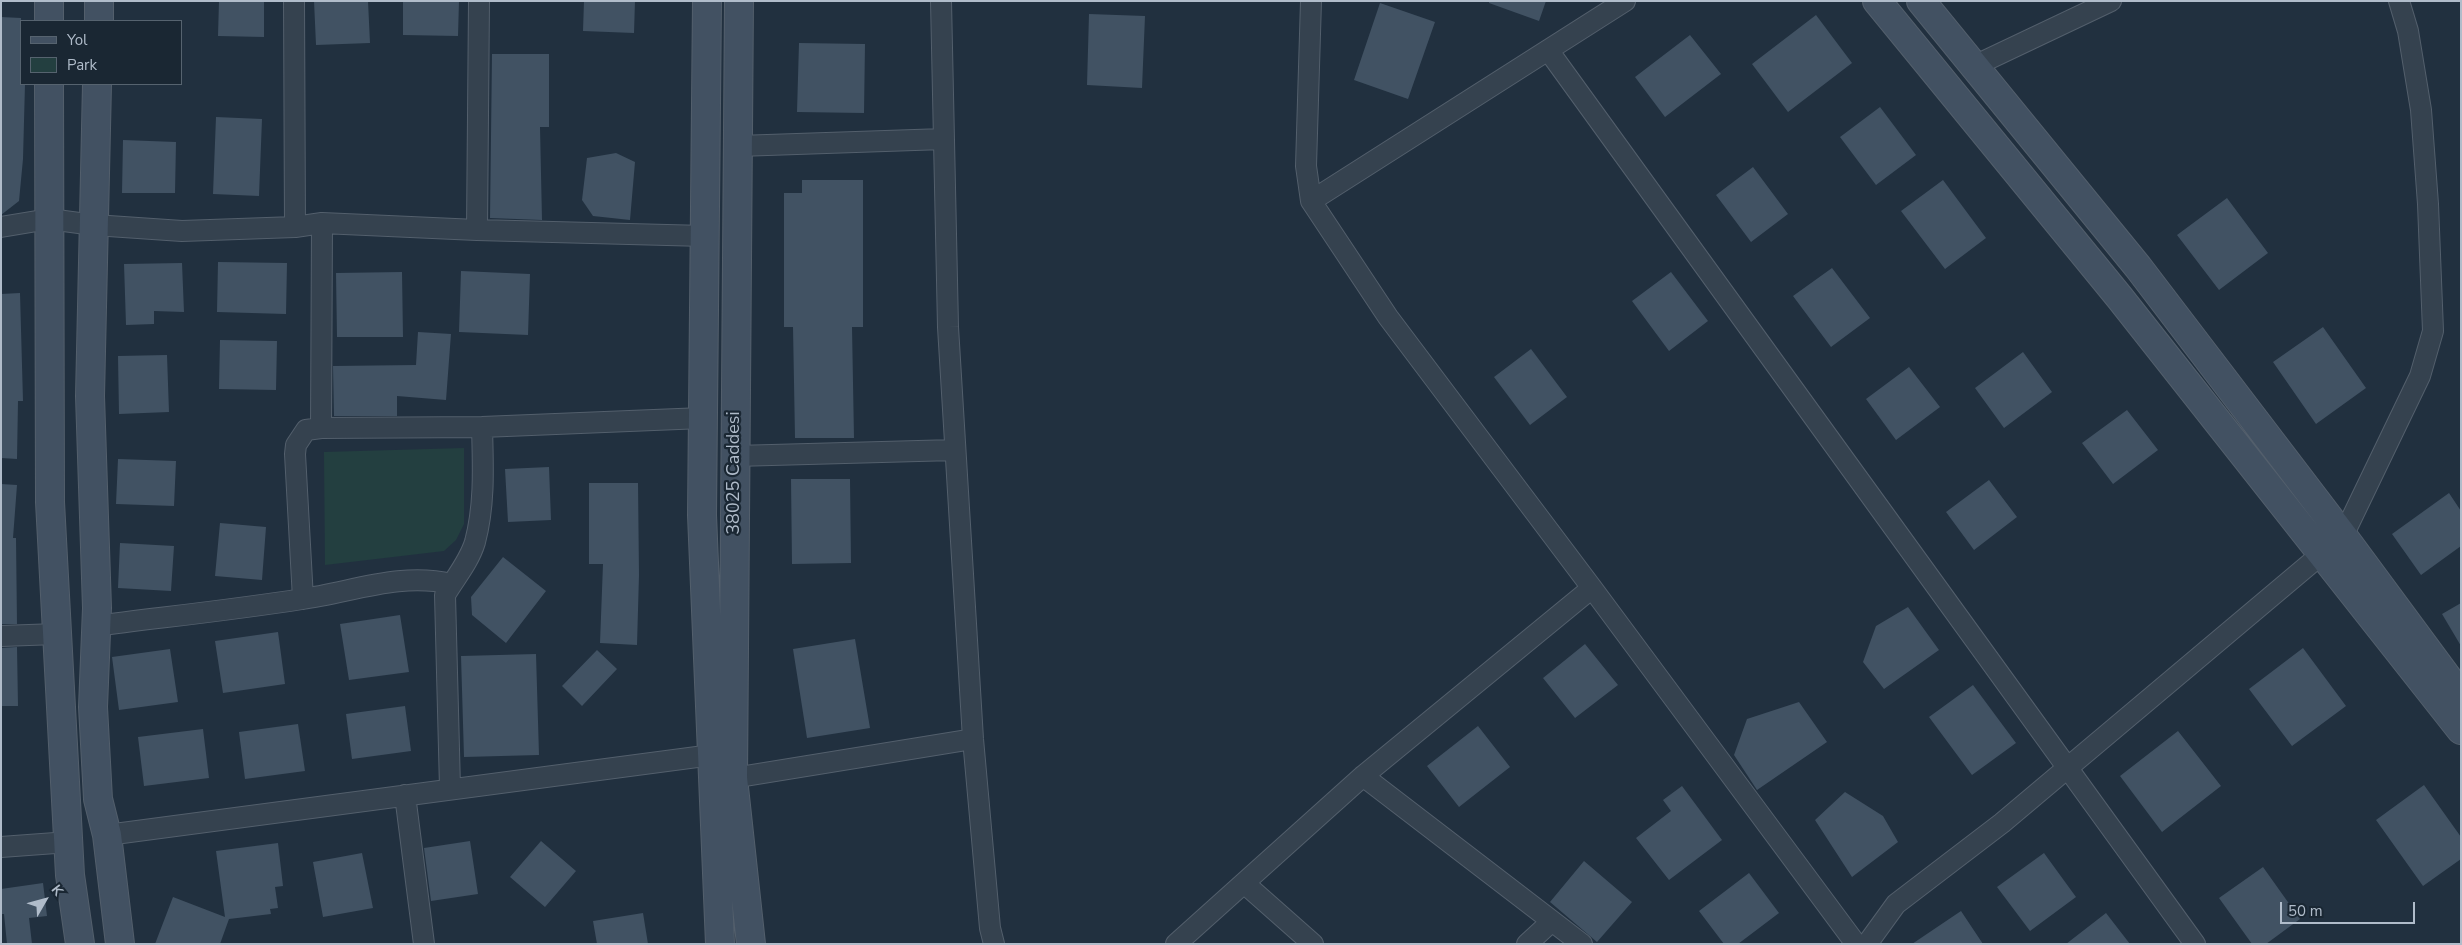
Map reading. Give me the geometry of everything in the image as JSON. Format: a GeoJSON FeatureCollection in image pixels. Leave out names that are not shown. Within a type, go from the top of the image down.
{"type":"FeatureCollection","features":[{"type":"Feature","properties":{"kind":"street"},"geometry":{"type":"LineString","coordinates":[[49,1],[49,20]]}},
{"type":"Feature","properties":{"kind":"street"},"geometry":{"type":"LineString","coordinates":[[99,1],[99,20]]}},
{"type":"Feature","properties":{"kind":"street"},"geometry":{"type":"LineString","coordinates":[[294,1],[295,227]]}},
{"type":"Feature","properties":{"kind":"street"},"geometry":{"type":"LineString","coordinates":[[477,230],[479,1]]}},
{"type":"Feature","properties":{"kind":"street","name":"38025 Caddesi"},"geometry":{"type":"LineString","coordinates":[[707,1],[702,515],[720,944]]}},
{"type":"Feature","properties":{"kind":"street","name":"38025 Caddesi"},"geometry":{"type":"LineString","coordinates":[[739,1],[733,778],[751,944]]}},
{"type":"Feature","properties":{"kind":"street"},"geometry":{"type":"LineString","coordinates":[[941,1],[948,327],[973,740],[990,928],[994,944]]}},
{"type":"Feature","properties":{"kind":"street"},"geometry":{"type":"LineString","coordinates":[[1312,1],[1306,166],[1311,201],[1388,316],[1856,944]]}},
{"type":"Feature","properties":{"kind":"street"},"geometry":{"type":"LineString","coordinates":[[1311,201],[1625,1]]}},
{"type":"Feature","properties":{"kind":"street"},"geometry":{"type":"LineString","coordinates":[[1877,1],[2120,298],[2461,730]]}},
{"type":"Feature","properties":{"kind":"street"},"geometry":{"type":"LineString","coordinates":[[1921,1],[1972,67],[2138,267],[2343,536],[2461,696]]}},
{"type":"Feature","properties":{"kind":"street"},"geometry":{"type":"LineString","coordinates":[[1972,67],[2112,1]]}},
{"type":"Feature","properties":{"kind":"street"},"geometry":{"type":"LineString","coordinates":[[1867,944],[1896,904],[2002,823],[2343,536],[2420,376],[2433,331],[2428,204],[2421,110],[2408,31],[2400,1]]}},
{"type":"Feature","properties":{"kind":"street"},"geometry":{"type":"LineString","coordinates":[[1548,50],[2069,767],[2195,944]]}},
{"type":"Feature","properties":{"kind":"street"},"geometry":{"type":"LineString","coordinates":[[49,85],[50,502],[70,875],[80,944]]}},
{"type":"Feature","properties":{"kind":"street"},"geometry":{"type":"LineString","coordinates":[[98,85],[90,396],[97,608],[93,706],[98,799],[107,835],[120,944]]}},
{"type":"Feature","properties":{"kind":"street"},"geometry":{"type":"LineString","coordinates":[[738,146],[944,139]]}},
{"type":"Feature","properties":{"kind":"street"},"geometry":{"type":"LineString","coordinates":[[1,227],[49,219],[94,225],[182,231],[295,227],[322,223],[477,230],[705,236]]}},
{"type":"Feature","properties":{"kind":"street"},"geometry":{"type":"LineString","coordinates":[[322,223],[322,428]]}},
{"type":"Feature","properties":{"kind":"street"},"geometry":{"type":"LineString","coordinates":[[303,599],[294,454],[296,446],[306,430],[322,428],[482,427],[703,418]]}},
{"type":"Feature","properties":{"kind":"street"},"geometry":{"type":"LineString","coordinates":[[450,788],[445,595],[475,543],[484,489],[482,427]]}},
{"type":"Feature","properties":{"kind":"street"},"geometry":{"type":"LineString","coordinates":[[736,456],[955,450]]}},
{"type":"Feature","properties":{"kind":"street"},"geometry":{"type":"LineString","coordinates":[[95,626],[303,599],[401,580],[432,579],[451,584]]}},
{"type":"Feature","properties":{"kind":"street"},"geometry":{"type":"LineString","coordinates":[[1176,944],[1363,776],[1592,588]]}},
{"type":"Feature","properties":{"kind":"street"},"geometry":{"type":"LineString","coordinates":[[1,636],[57,634]]}},
{"type":"Feature","properties":{"kind":"street"},"geometry":{"type":"LineString","coordinates":[[733,778],[973,740]]}},
{"type":"Feature","properties":{"kind":"street"},"geometry":{"type":"LineString","coordinates":[[1,847],[69,842],[107,835],[405,794],[712,755]]}},
{"type":"Feature","properties":{"kind":"street"},"geometry":{"type":"LineString","coordinates":[[1363,776],[1582,944]]}},
{"type":"Feature","properties":{"kind":"street"},"geometry":{"type":"LineString","coordinates":[[405,794],[424,944]]}},
{"type":"Feature","properties":{"kind":"street"},"geometry":{"type":"LineString","coordinates":[[1244,883],[1313,944]]}},
{"type":"Feature","properties":{"kind":"street"},"geometry":{"type":"LineString","coordinates":[[1527,944],[1552,921]]}},
{"type":"Feature","properties":{"kind":"green space"},"geometry":{"type":"Polygon","coordinates":[[[464,448],[464,524],[456,540],[444,551],[325,565],[324,452],[464,448]]]}},
{"type":"Feature","properties":{"kind":"building"},"geometry":{"type":"Polygon","coordinates":[[[219,1],[264,1],[264,37],[218,36],[219,1]]]}},
{"type":"Feature","properties":{"kind":"building"},"geometry":{"type":"Polygon","coordinates":[[[314,1],[368,1],[370,43],[316,45],[314,1]]]}},
{"type":"Feature","properties":{"kind":"building"},"geometry":{"type":"Polygon","coordinates":[[[403,1],[459,1],[458,36],[403,35],[403,1]]]}},
{"type":"Feature","properties":{"kind":"building"},"geometry":{"type":"Polygon","coordinates":[[[584,1],[635,1],[634,33],[583,31],[584,1]]]}},
{"type":"Feature","properties":{"kind":"building"},"geometry":{"type":"Polygon","coordinates":[[[1489,1],[1546,1],[1539,21],[1489,3],[1489,1]]]}},
{"type":"Feature","properties":{"kind":"building"},"geometry":{"type":"Polygon","coordinates":[[[1380,3],[1435,22],[1408,99],[1354,80],[1380,3]]]}},
{"type":"Feature","properties":{"kind":"building"},"geometry":{"type":"Polygon","coordinates":[[[1089,14],[1145,16],[1142,88],[1087,85],[1089,14]]]}},
{"type":"Feature","properties":{"kind":"building"},"geometry":{"type":"Polygon","coordinates":[[[1816,15],[1852,63],[1788,112],[1752,64],[1816,15]]]}},
{"type":"Feature","properties":{"kind":"building"},"geometry":{"type":"Polygon","coordinates":[[[1,17],[21,18],[20,85],[25,85],[23,159],[19,201],[1,215],[1,17]]]}},
{"type":"Feature","properties":{"kind":"building"},"geometry":{"type":"Polygon","coordinates":[[[1690,35],[1721,74],[1665,117],[1635,77],[1690,35]]]}},
{"type":"Feature","properties":{"kind":"building"},"geometry":{"type":"Polygon","coordinates":[[[799,43],[865,44],[864,113],[797,112],[799,43]]]}},
{"type":"Feature","properties":{"kind":"building"},"geometry":{"type":"Polygon","coordinates":[[[492,54],[549,54],[549,127],[540,127],[542,220],[490,218],[492,54]]]}},
{"type":"Feature","properties":{"kind":"building"},"geometry":{"type":"Polygon","coordinates":[[[1880,107],[1916,155],[1876,185],[1840,137],[1880,107]]]}},
{"type":"Feature","properties":{"kind":"building"},"geometry":{"type":"Polygon","coordinates":[[[216,117],[262,119],[259,196],[213,194],[216,117]]]}},
{"type":"Feature","properties":{"kind":"building"},"geometry":{"type":"Polygon","coordinates":[[[123,140],[176,142],[175,193],[122,193],[123,140]]]}},
{"type":"Feature","properties":{"kind":"building"},"geometry":{"type":"Polygon","coordinates":[[[616,153],[635,162],[630,220],[593,216],[582,200],[587,158],[616,153]]]}},
{"type":"Feature","properties":{"kind":"building"},"geometry":{"type":"Polygon","coordinates":[[[1753,167],[1788,214],[1751,242],[1716,195],[1753,167]]]}},
{"type":"Feature","properties":{"kind":"building"},"geometry":{"type":"Polygon","coordinates":[[[802,180],[863,180],[863,327],[852,327],[854,438],[795,438],[793,327],[784,327],[784,193],[802,193],[802,180]]]}},
{"type":"Feature","properties":{"kind":"building"},"geometry":{"type":"Polygon","coordinates":[[[1943,180],[1986,238],[1945,269],[1901,211],[1943,180]]]}},
{"type":"Feature","properties":{"kind":"building"},"geometry":{"type":"Polygon","coordinates":[[[2227,198],[2268,253],[2219,290],[2177,235],[2227,198]]]}},
{"type":"Feature","properties":{"kind":"building"},"geometry":{"type":"Polygon","coordinates":[[[218,262],[287,263],[286,314],[217,312],[218,262]]]}},
{"type":"Feature","properties":{"kind":"building"},"geometry":{"type":"Polygon","coordinates":[[[182,263],[184,312],[154,311],[154,324],[126,325],[124,264],[182,263]]]}},
{"type":"Feature","properties":{"kind":"building"},"geometry":{"type":"Polygon","coordinates":[[[1832,268],[1870,318],[1831,347],[1793,296],[1832,268]]]}},
{"type":"Feature","properties":{"kind":"building"},"geometry":{"type":"Polygon","coordinates":[[[461,271],[530,274],[528,335],[459,332],[461,271]]]}},
{"type":"Feature","properties":{"kind":"building"},"geometry":{"type":"Polygon","coordinates":[[[402,272],[403,337],[337,337],[336,273],[402,272]]]}},
{"type":"Feature","properties":{"kind":"building"},"geometry":{"type":"Polygon","coordinates":[[[1671,272],[1708,321],[1669,351],[1632,301],[1671,272]]]}},
{"type":"Feature","properties":{"kind":"building"},"geometry":{"type":"Polygon","coordinates":[[[20,293],[23,401],[18,401],[17,459],[1,458],[1,294],[20,293]]]}},
{"type":"Feature","properties":{"kind":"building"},"geometry":{"type":"Polygon","coordinates":[[[2323,327],[2366,388],[2316,424],[2273,362],[2323,327]]]}},
{"type":"Feature","properties":{"kind":"building"},"geometry":{"type":"Polygon","coordinates":[[[418,332],[451,334],[446,400],[397,396],[397,416],[334,416],[333,366],[416,365],[418,332]]]}},
{"type":"Feature","properties":{"kind":"building"},"geometry":{"type":"Polygon","coordinates":[[[220,340],[277,341],[276,390],[219,389],[220,340]]]}},
{"type":"Feature","properties":{"kind":"building"},"geometry":{"type":"Polygon","coordinates":[[[1531,349],[1567,397],[1530,425],[1494,377],[1531,349]]]}},
{"type":"Feature","properties":{"kind":"building"},"geometry":{"type":"Polygon","coordinates":[[[2023,352],[2052,392],[2004,428],[1975,388],[2023,352]]]}},
{"type":"Feature","properties":{"kind":"building"},"geometry":{"type":"Polygon","coordinates":[[[167,355],[169,412],[119,414],[118,356],[167,355]]]}},
{"type":"Feature","properties":{"kind":"building"},"geometry":{"type":"Polygon","coordinates":[[[1909,367],[1940,407],[1896,440],[1866,399],[1909,367]]]}},
{"type":"Feature","properties":{"kind":"building"},"geometry":{"type":"Polygon","coordinates":[[[2127,410],[2158,450],[2113,484],[2082,443],[2127,410]]]}},
{"type":"Feature","properties":{"kind":"building"},"geometry":{"type":"Polygon","coordinates":[[[118,459],[176,461],[174,506],[116,504],[118,459]]]}},
{"type":"Feature","properties":{"kind":"building"},"geometry":{"type":"Polygon","coordinates":[[[549,467],[551,520],[508,522],[505,469],[549,467]]]}},
{"type":"Feature","properties":{"kind":"building"},"geometry":{"type":"Polygon","coordinates":[[[791,479],[850,479],[851,563],[792,564],[791,479]]]}},
{"type":"Feature","properties":{"kind":"building"},"geometry":{"type":"Polygon","coordinates":[[[1989,480],[2017,517],[1974,550],[1946,512],[1989,480]]]}},
{"type":"Feature","properties":{"kind":"building"},"geometry":{"type":"Polygon","coordinates":[[[589,483],[638,483],[639,575],[637,645],[600,643],[603,564],[589,564],[589,483]]]}},
{"type":"Feature","properties":{"kind":"building"},"geometry":{"type":"Polygon","coordinates":[[[1,484],[17,485],[13,538],[16,538],[17,624],[1,624],[1,484]]]}},
{"type":"Feature","properties":{"kind":"building"},"geometry":{"type":"Polygon","coordinates":[[[2449,493],[2461,511],[2461,546],[2421,575],[2392,534],[2449,493]]]}},
{"type":"Feature","properties":{"kind":"building"},"geometry":{"type":"Polygon","coordinates":[[[220,523],[266,527],[262,580],[215,576],[220,523]]]}},
{"type":"Feature","properties":{"kind":"building"},"geometry":{"type":"Polygon","coordinates":[[[120,543],[174,546],[171,591],[118,588],[120,543]]]}},
{"type":"Feature","properties":{"kind":"building"},"geometry":{"type":"Polygon","coordinates":[[[503,557],[546,591],[506,643],[472,615],[471,597],[503,557]]]}},
{"type":"Feature","properties":{"kind":"building"},"geometry":{"type":"Polygon","coordinates":[[[2461,603],[2461,646],[2442,614],[2461,603]]]}},
{"type":"Feature","properties":{"kind":"building"},"geometry":{"type":"Polygon","coordinates":[[[1908,607],[1939,650],[1884,689],[1863,662],[1876,626],[1908,607]]]}},
{"type":"Feature","properties":{"kind":"building"},"geometry":{"type":"Polygon","coordinates":[[[400,615],[409,672],[349,680],[340,624],[400,615]]]}},
{"type":"Feature","properties":{"kind":"building"},"geometry":{"type":"Polygon","coordinates":[[[278,632],[285,684],[223,693],[215,641],[278,632]]]}},
{"type":"Feature","properties":{"kind":"building"},"geometry":{"type":"Polygon","coordinates":[[[855,639],[870,728],[807,738],[793,649],[855,639]]]}},
{"type":"Feature","properties":{"kind":"building"},"geometry":{"type":"Polygon","coordinates":[[[1585,644],[1618,685],[1575,718],[1543,678],[1585,644]]]}},
{"type":"Feature","properties":{"kind":"building"},"geometry":{"type":"Polygon","coordinates":[[[17,647],[18,706],[1,706],[1,648],[17,647]]]}},
{"type":"Feature","properties":{"kind":"building"},"geometry":{"type":"Polygon","coordinates":[[[2303,648],[2346,706],[2292,746],[2249,689],[2303,648]]]}},
{"type":"Feature","properties":{"kind":"building"},"geometry":{"type":"Polygon","coordinates":[[[170,649],[178,702],[119,710],[112,657],[170,649]]]}},
{"type":"Feature","properties":{"kind":"building"},"geometry":{"type":"Polygon","coordinates":[[[597,650],[617,669],[582,706],[562,686],[597,650]]]}},
{"type":"Feature","properties":{"kind":"building"},"geometry":{"type":"Polygon","coordinates":[[[536,654],[539,755],[464,757],[461,656],[536,654]]]}},
{"type":"Feature","properties":{"kind":"building"},"geometry":{"type":"Polygon","coordinates":[[[1973,685],[2016,743],[1972,775],[1929,717],[1973,685]]]}},
{"type":"Feature","properties":{"kind":"building"},"geometry":{"type":"Polygon","coordinates":[[[1799,702],[1827,742],[1757,790],[1734,755],[1747,719],[1799,702]]]}},
{"type":"Feature","properties":{"kind":"building"},"geometry":{"type":"Polygon","coordinates":[[[405,706],[411,751],[352,759],[346,714],[405,706]]]}},
{"type":"Feature","properties":{"kind":"building"},"geometry":{"type":"Polygon","coordinates":[[[298,724],[305,771],[245,779],[239,732],[298,724]]]}},
{"type":"Feature","properties":{"kind":"building"},"geometry":{"type":"Polygon","coordinates":[[[1478,726],[1510,767],[1459,807],[1427,766],[1478,726]]]}},
{"type":"Feature","properties":{"kind":"building"},"geometry":{"type":"Polygon","coordinates":[[[203,729],[209,778],[144,786],[138,737],[203,729]]]}},
{"type":"Feature","properties":{"kind":"building"},"geometry":{"type":"Polygon","coordinates":[[[2178,731],[2221,786],[2162,832],[2120,776],[2178,731]]]}},
{"type":"Feature","properties":{"kind":"building"},"geometry":{"type":"Polygon","coordinates":[[[2424,785],[2461,837],[2461,859],[2423,886],[2376,820],[2424,785]]]}},
{"type":"Feature","properties":{"kind":"building"},"geometry":{"type":"Polygon","coordinates":[[[1682,786],[1722,840],[1669,880],[1636,838],[1671,811],[1663,800],[1682,786]]]}},
{"type":"Feature","properties":{"kind":"building"},"geometry":{"type":"Polygon","coordinates":[[[1845,792],[1883,816],[1898,842],[1852,877],[1815,820],[1845,792]]]}},
{"type":"Feature","properties":{"kind":"building"},"geometry":{"type":"Polygon","coordinates":[[[470,841],[478,894],[431,901],[424,848],[470,841]]]}},
{"type":"Feature","properties":{"kind":"building"},"geometry":{"type":"Polygon","coordinates":[[[541,841],[576,871],[545,907],[510,877],[541,841]]]}},
{"type":"Feature","properties":{"kind":"building"},"geometry":{"type":"Polygon","coordinates":[[[278,843],[283,886],[275,887],[278,908],[270,909],[271,914],[229,919],[220,944],[155,944],[173,897],[225,917],[216,851],[278,843]]]}},
{"type":"Feature","properties":{"kind":"building"},"geometry":{"type":"Polygon","coordinates":[[[362,853],[373,908],[323,917],[313,862],[362,853]]]}},
{"type":"Feature","properties":{"kind":"building"},"geometry":{"type":"Polygon","coordinates":[[[2044,853],[2076,897],[2030,931],[1997,887],[2044,853]]]}},
{"type":"Feature","properties":{"kind":"building"},"geometry":{"type":"Polygon","coordinates":[[[1584,861],[1632,902],[1597,942],[1550,902],[1584,861]]]}},
{"type":"Feature","properties":{"kind":"building"},"geometry":{"type":"Polygon","coordinates":[[[2263,867],[2300,919],[2266,944],[2252,944],[2219,898],[2263,867]]]}},
{"type":"Feature","properties":{"kind":"building"},"geometry":{"type":"Polygon","coordinates":[[[1749,873],[1779,913],[1738,944],[1724,944],[1699,911],[1749,873]]]}},
{"type":"Feature","properties":{"kind":"building"},"geometry":{"type":"Polygon","coordinates":[[[43,883],[47,916],[29,918],[32,944],[7,944],[4,914],[1,914],[1,889],[43,883]]]}},
{"type":"Feature","properties":{"kind":"building"},"geometry":{"type":"Polygon","coordinates":[[[1961,911],[1983,944],[1912,944],[1961,911]]]}},
{"type":"Feature","properties":{"kind":"building"},"geometry":{"type":"Polygon","coordinates":[[[643,913],[648,944],[597,944],[593,921],[643,913]]]}},
{"type":"Feature","properties":{"kind":"building"},"geometry":{"type":"Polygon","coordinates":[[[2106,913],[2130,944],[2066,944],[2106,913]]]}}]}
